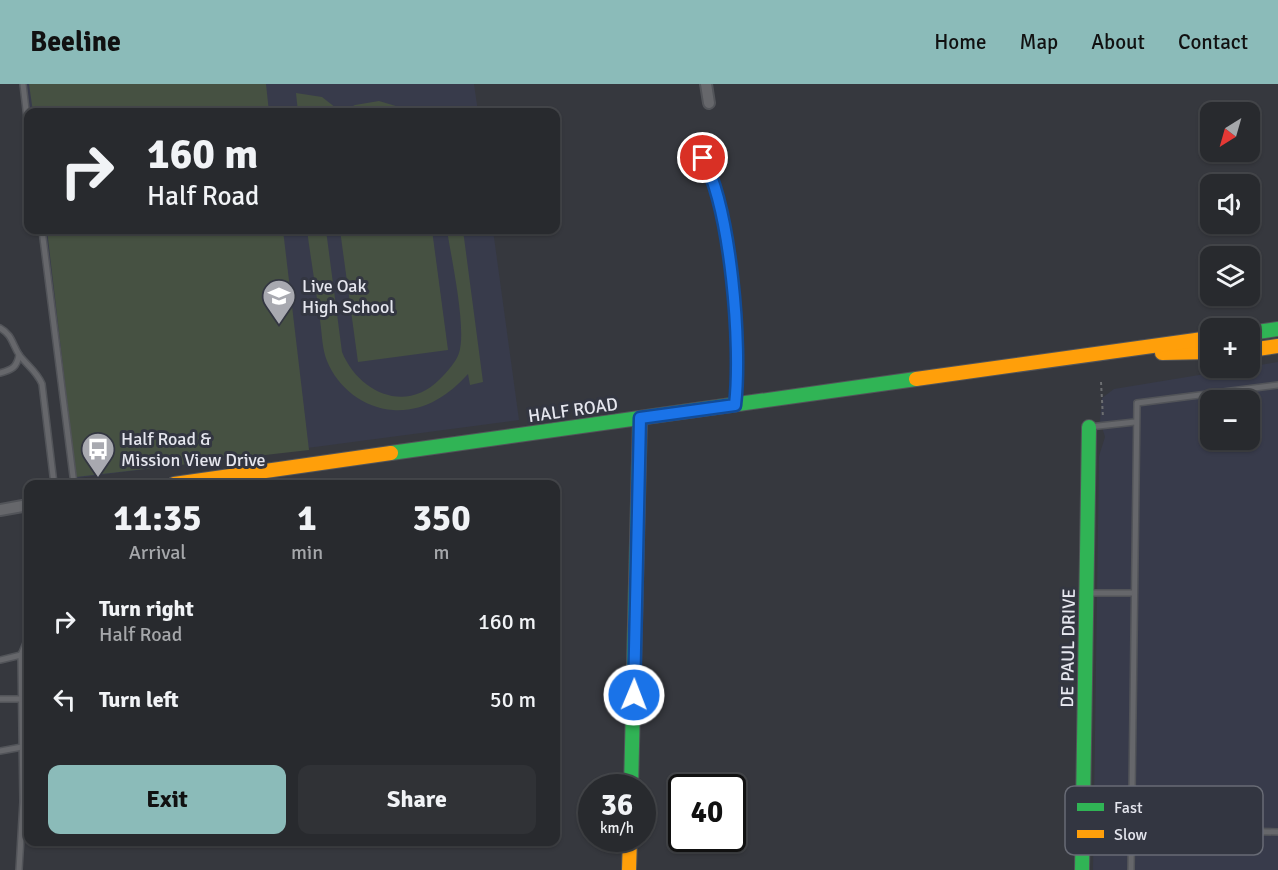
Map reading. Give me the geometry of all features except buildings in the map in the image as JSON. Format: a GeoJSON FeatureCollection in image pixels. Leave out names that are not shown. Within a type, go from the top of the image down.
{"type":"FeatureCollection","features":[{"type":"Feature","properties":{"kind":"street"},"geometry":{"type":"LineString","coordinates":[[706,84],[709,103]]}},
{"type":"Feature","properties":{"kind":"street"},"geometry":{"type":"LineString","coordinates":[[1260,332],[1278,329]]}},
{"type":"Feature","properties":{"kind":"street","name":"HALF ROAD"},"geometry":{"type":"LineString","coordinates":[[202,480],[1200,339]]}},
{"type":"Feature","properties":{"kind":"street"},"geometry":{"type":"LineString","coordinates":[[1260,349],[1278,346]]}},
{"type":"Feature","properties":{"kind":"street","name":"HALF ROAD"},"geometry":{"type":"LineString","coordinates":[[1084,355],[1200,352]]}},
{"type":"Feature","properties":{"kind":"street"},"geometry":{"type":"LineString","coordinates":[[632,774],[640,418]]}},
{"type":"Feature","properties":{"kind":"street","name":"DE PAUL DRIVE"},"geometry":{"type":"LineString","coordinates":[[1085,786],[1089,427]]}},
{"type":"Feature","properties":{"kind":"street"},"geometry":{"type":"LineString","coordinates":[[0,510],[24,506]]}},
{"type":"Feature","properties":{"kind":"street"},"geometry":{"type":"LineString","coordinates":[[629,870],[630,852]]}},
{"type":"Feature","properties":{"kind":"street","name":"DE PAUL DRIVE"},"geometry":{"type":"LineString","coordinates":[[1082,870],[1083,855]]}},
{"type":"Feature","properties":{"kind":"lane"},"geometry":{"type":"LineString","coordinates":[[23,84],[26,108]]}},
{"type":"Feature","properties":{"kind":"lane"},"geometry":{"type":"LineString","coordinates":[[696,146],[710,171],[723,225],[738,349],[735,405]]}},
{"type":"Feature","properties":{"kind":"lane"},"geometry":{"type":"LineString","coordinates":[[43,234],[73,480]]}},
{"type":"Feature","properties":{"kind":"lane"},"geometry":{"type":"LineString","coordinates":[[0,328],[10,334],[19,355],[37,374],[42,384],[54,480]]}},
{"type":"Feature","properties":{"kind":"lane"},"geometry":{"type":"LineString","coordinates":[[0,373],[11,370],[17,364],[19,355]]}},
{"type":"Feature","properties":{"kind":"lane"},"geometry":{"type":"LineString","coordinates":[[1132,786],[1137,403],[1278,385]]}},
{"type":"Feature","properties":{"kind":"lane"},"geometry":{"type":"LineString","coordinates":[[1089,427],[1136,422]]}},
{"type":"Feature","properties":{"kind":"lane"},"geometry":{"type":"LineString","coordinates":[[1088,592],[1134,594]]}},
{"type":"Feature","properties":{"kind":"lane"},"geometry":{"type":"LineString","coordinates":[[19,870],[22,747],[21,655],[24,648]]}},
{"type":"Feature","properties":{"kind":"lane"},"geometry":{"type":"LineString","coordinates":[[0,660],[21,655]]}},
{"type":"Feature","properties":{"kind":"lane"},"geometry":{"type":"LineString","coordinates":[[0,699],[21,699]]}},
{"type":"Feature","properties":{"kind":"lane"},"geometry":{"type":"LineString","coordinates":[[0,751],[22,747]]}},
{"type":"Feature","properties":{"kind":"lane"},"geometry":{"type":"LineString","coordinates":[[1263,832],[1278,832]]}},
{"type":"Feature","properties":{"kind":"path"},"geometry":{"type":"LineString","coordinates":[[1101,382],[1104,423]]}},
{"type":"Feature","properties":{"kind":"shaded area"},"geometry":{"type":"Polygon","coordinates":[[[22,84],[474,84],[477,108],[25,108],[22,84]]]}},
{"type":"Feature","properties":{"kind":"shaded area","name":"Live Oak High School"},"geometry":{"type":"Polygon","coordinates":[[[40,234],[494,234],[519,420],[71,479],[40,234]]]}},
{"type":"Feature","properties":{"kind":"shaded area"},"geometry":{"type":"Polygon","coordinates":[[[1278,362],[1278,870],[1093,870],[1093,855],[1263,855],[1263,786],[1094,786],[1099,456],[1105,437],[1100,421],[1102,398],[1114,389],[1200,375],[1200,378],[1260,378],[1260,365],[1278,362]]]}},
{"type":"Feature","properties":{"kind":"green space"},"geometry":{"type":"Polygon","coordinates":[[[29,84],[266,84],[269,108],[32,108],[29,84]]]}},
{"type":"Feature","properties":{"kind":"green space"},"geometry":{"type":"Polygon","coordinates":[[[296,93],[322,97],[336,108],[298,108],[296,93]]]}},
{"type":"Feature","properties":{"kind":"green space"},"geometry":{"type":"Polygon","coordinates":[[[379,101],[403,108],[349,108],[379,101]]]}},
{"type":"Feature","properties":{"kind":"green space"},"geometry":{"type":"Polygon","coordinates":[[[47,234],[283,234],[309,450],[76,477],[47,234]]]}},
{"type":"Feature","properties":{"kind":"green space"},"geometry":{"type":"Polygon","coordinates":[[[308,234],[327,234],[342,352],[360,378],[372,388],[399,397],[427,390],[446,373],[459,353],[460,311],[448,234],[464,234],[483,382],[470,385],[468,374],[444,396],[425,405],[404,410],[382,408],[362,401],[345,388],[332,371],[324,351],[308,234]]]}},
{"type":"Feature","properties":{"kind":"green space"},"geometry":{"type":"Polygon","coordinates":[[[341,234],[433,234],[448,350],[358,362],[341,234]]]}},
{"type":"Feature","properties":{"kind":"traffic: fast"},"geometry":{"type":"LineString","coordinates":[[1260,332],[1278,329]]}},
{"type":"Feature","properties":{"kind":"traffic: fast"},"geometry":{"type":"LineString","coordinates":[[391,453],[916,379]]}},
{"type":"Feature","properties":{"kind":"traffic: fast"},"geometry":{"type":"LineString","coordinates":[[631,774],[640,418]]}},
{"type":"Feature","properties":{"kind":"traffic: fast"},"geometry":{"type":"LineString","coordinates":[[1083,786],[1089,427]]}},
{"type":"Feature","properties":{"kind":"traffic: fast"},"geometry":{"type":"LineString","coordinates":[[1082,855],[1082,870]]}},
{"type":"Feature","properties":{"kind":"traffic: slow"},"geometry":{"type":"LineString","coordinates":[[916,379],[1200,339]]}},
{"type":"Feature","properties":{"kind":"traffic: slow"},"geometry":{"type":"LineString","coordinates":[[1260,349],[1278,346]]}},
{"type":"Feature","properties":{"kind":"traffic: slow"},"geometry":{"type":"LineString","coordinates":[[1162,353],[1200,352]]}},
{"type":"Feature","properties":{"kind":"traffic: slow"},"geometry":{"type":"LineString","coordinates":[[202,480],[391,453]]}},
{"type":"Feature","properties":{"kind":"traffic: slow"},"geometry":{"type":"LineString","coordinates":[[629,870],[630,852]]}},
{"type":"Feature","properties":{"kind":"place","name":"Live Oak High School"},"geometry":{"type":"Point","coordinates":[279,325]}},
{"type":"Feature","properties":{"kind":"place","name":"Half Road & Mission View Drive"},"geometry":{"type":"Point","coordinates":[98,478]}},
{"type":"Feature","properties":{"kind":"route"},"geometry":{"type":"LineString","coordinates":[[634,695],[640,418],[735,405],[738,379],[735,314],[723,225],[710,171],[703,158]]}}]}
